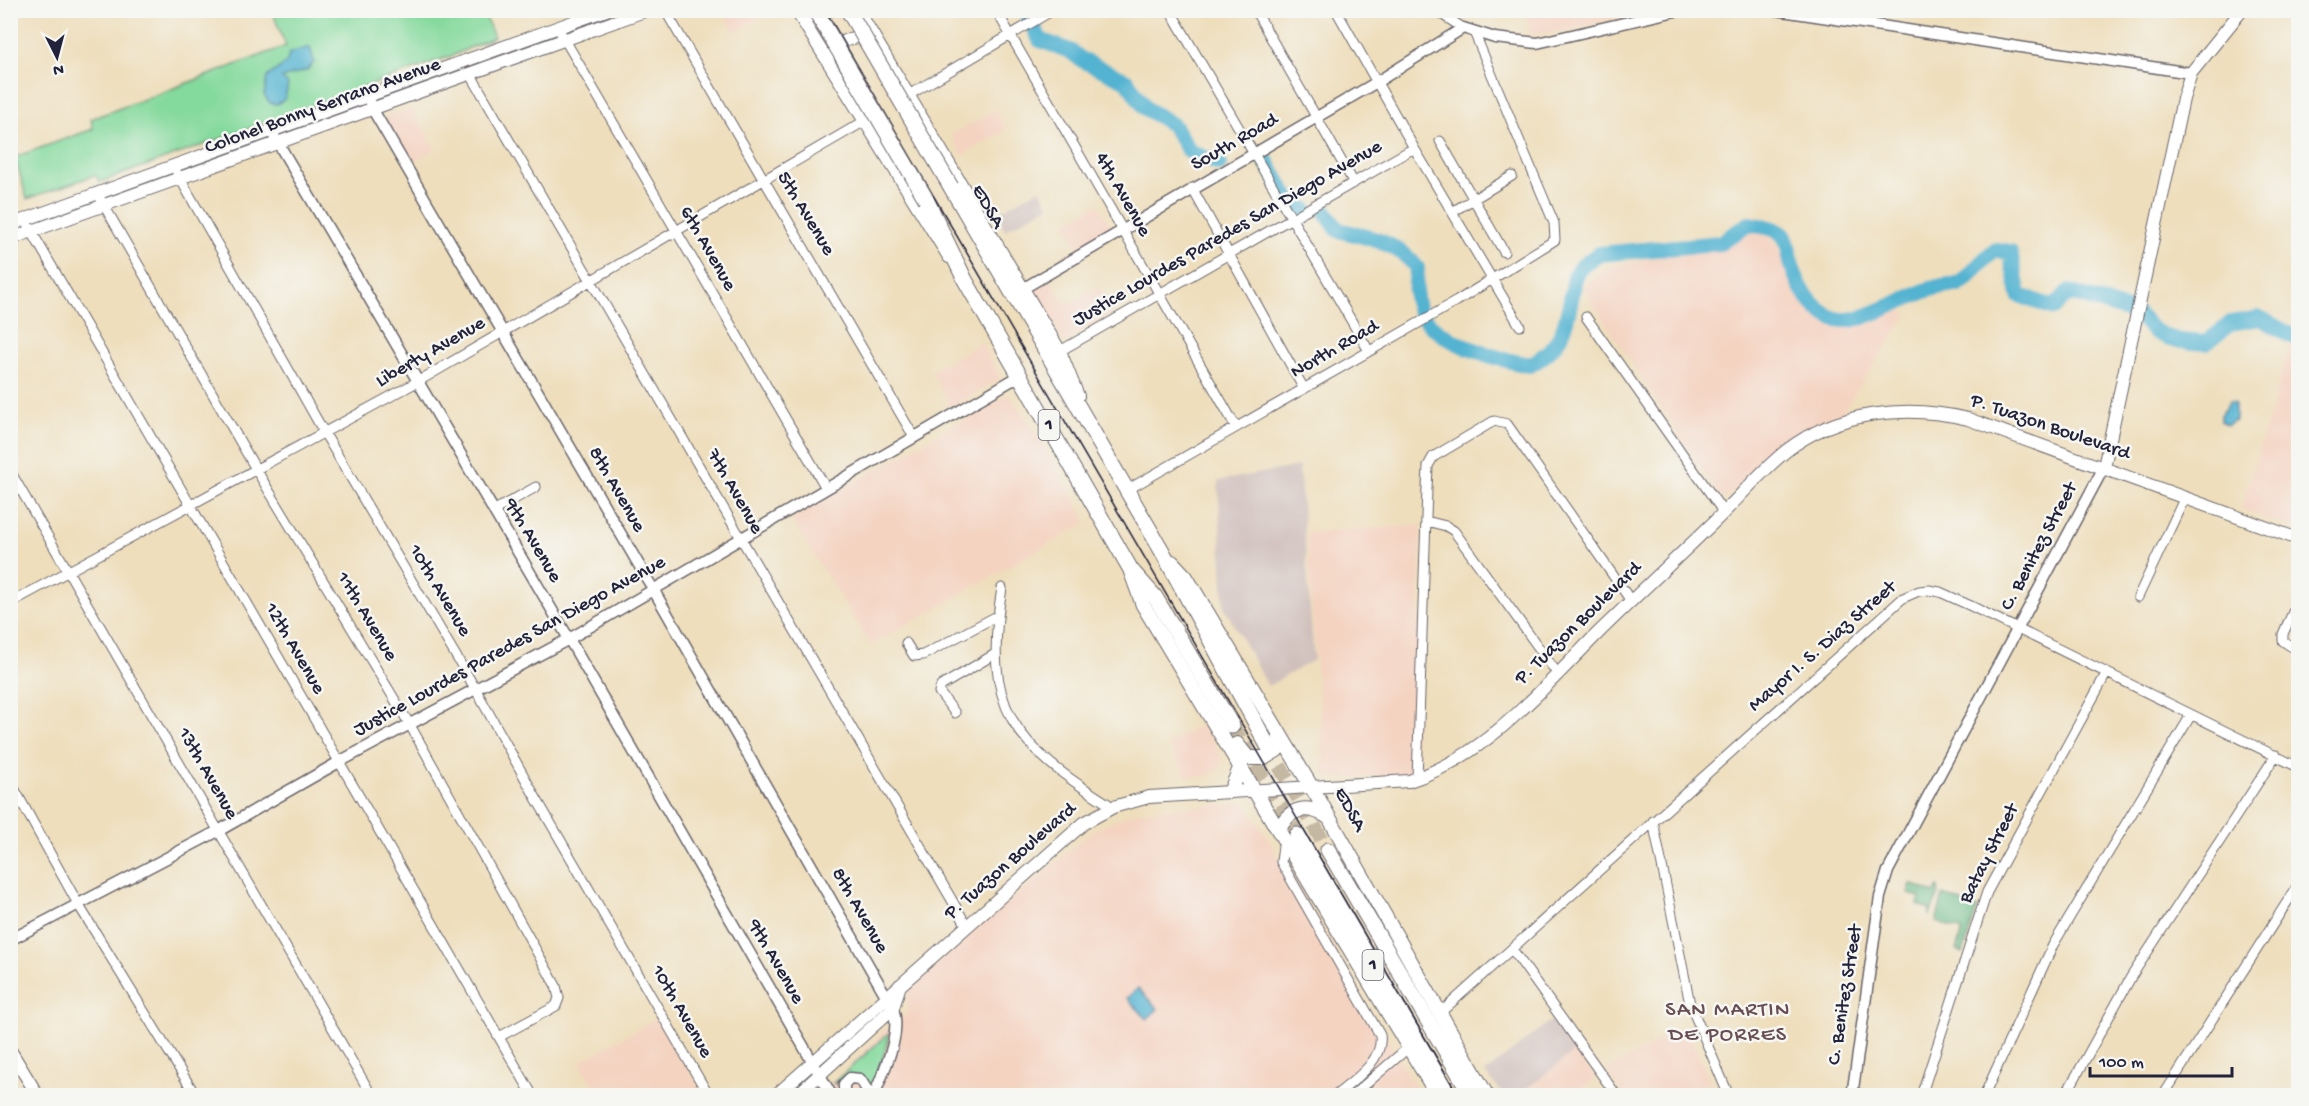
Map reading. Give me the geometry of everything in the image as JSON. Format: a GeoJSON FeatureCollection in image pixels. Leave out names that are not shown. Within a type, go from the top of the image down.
{"type":"FeatureCollection","features":[{"type":"Feature","properties":{"kind":"highway","name":"1"},"geometry":{"type":"LineString","coordinates":[[815,10],[926,199],[965,280],[1131,570],[1155,597],[1226,729]]}},
{"type":"Feature","properties":{"kind":"highway","name":"EDSA"},"geometry":{"type":"LineString","coordinates":[[848,10],[1162,551],[1268,746]]}},
{"type":"Feature","properties":{"kind":"highway","name":"1"},"geometry":{"type":"LineString","coordinates":[[1287,834],[1449,1095]]}},
{"type":"Feature","properties":{"kind":"highway","name":"EDSA"},"geometry":{"type":"LineString","coordinates":[[1328,850],[1472,1095]]}},
{"type":"Feature","properties":{"kind":"main road","name":"Colonel Bonny Serrano Avenue"},"geometry":{"type":"LineString","coordinates":[[10,239],[104,206],[271,131],[606,10]]}},
{"type":"Feature","properties":{"kind":"main road","name":"Colonel Bonny Serrano Avenue"},"geometry":{"type":"LineString","coordinates":[[10,225],[98,194],[278,144],[647,10]]}},
{"type":"Feature","properties":{"kind":"main road"},"geometry":{"type":"LineString","coordinates":[[796,11],[813,16],[831,10]]}},
{"type":"Feature","properties":{"kind":"main road","name":"EDSA"},"geometry":{"type":"LineString","coordinates":[[858,10],[1060,351],[1089,425]]}},
{"type":"Feature","properties":{"kind":"main road","name":"C. Benitez Street"},"geometry":{"type":"LineString","coordinates":[[2106,461],[2173,138],[2191,73],[2242,10]]}},
{"type":"Feature","properties":{"kind":"main road","name":"1"},"geometry":{"type":"LineString","coordinates":[[796,11],[939,244],[965,280]]}},
{"type":"Feature","properties":{"kind":"main road"},"geometry":{"type":"LineString","coordinates":[[830,67],[834,50],[848,39],[860,37],[877,43]]}},
{"type":"Feature","properties":{"kind":"main road","name":"P. Tuazon Boulevard"},"geometry":{"type":"LineString","coordinates":[[796,1095],[816,1070],[901,984],[1084,823],[1113,807],[1149,797],[1416,779],[1429,775],[1464,755],[1500,727],[1557,674],[1724,513],[1767,468],[1808,437],[1842,422],[1878,413],[1908,411],[1962,418],[2106,461],[2117,472],[2298,538]]}},
{"type":"Feature","properties":{"kind":"main road","name":"EDSA"},"geometry":{"type":"LineString","coordinates":[[1162,551],[1186,577],[1311,786],[1487,1095]]}},
{"type":"Feature","properties":{"kind":"main road"},"geometry":{"type":"LineString","coordinates":[[1226,729],[1246,757],[1253,759],[1274,753],[1279,747],[1280,735]]}},
{"type":"Feature","properties":{"kind":"main road","name":"1"},"geometry":{"type":"LineString","coordinates":[[1226,729],[1241,766],[1254,789],[1287,834],[1438,1095]]}},
{"type":"Feature","properties":{"kind":"main road"},"geometry":{"type":"LineString","coordinates":[[1231,790],[1241,766]]}},
{"type":"Feature","properties":{"kind":"main road"},"geometry":{"type":"LineString","coordinates":[[1287,834],[1289,814],[1302,808],[1316,810],[1330,818]]}},
{"type":"Feature","properties":{"kind":"main road","name":"P. Tuazon Boulevard"},"geometry":{"type":"LineString","coordinates":[[775,1095],[816,1070],[893,1008],[901,984]]}},
{"type":"Feature","properties":{"kind":"main road"},"geometry":{"type":"LineString","coordinates":[[10,1050],[38,1095]]}},
{"type":"Feature","properties":{"kind":"street","name":"4th Avenue"},"geometry":{"type":"LineString","coordinates":[[996,10],[1236,427]]}},
{"type":"Feature","properties":{"kind":"street"},"geometry":{"type":"LineString","coordinates":[[907,96],[1053,10]]}},
{"type":"Feature","properties":{"kind":"street"},"geometry":{"type":"LineString","coordinates":[[1170,10],[1370,351]]}},
{"type":"Feature","properties":{"kind":"street"},"geometry":{"type":"LineString","coordinates":[[1255,10],[1354,183]]}},
{"type":"Feature","properties":{"kind":"street"},"geometry":{"type":"LineString","coordinates":[[1336,10],[1414,148],[1520,326]]}},
{"type":"Feature","properties":{"kind":"street"},"geometry":{"type":"LineString","coordinates":[[1435,10],[1468,30],[1505,40],[1537,43],[1680,10]]}},
{"type":"Feature","properties":{"kind":"street"},"geometry":{"type":"LineString","coordinates":[[1776,10],[2191,73]]}},
{"type":"Feature","properties":{"kind":"street","name":"5th Avenue"},"geometry":{"type":"LineString","coordinates":[[666,12],[914,437]]}},
{"type":"Feature","properties":{"kind":"street","name":"6th Avenue"},"geometry":{"type":"LineString","coordinates":[[558,28],[826,488]]}},
{"type":"Feature","properties":{"kind":"street","name":"South Road"},"geometry":{"type":"LineString","coordinates":[[1024,288],[1253,152],[1468,30]]}},
{"type":"Feature","properties":{"kind":"street","name":"North Road"},"geometry":{"type":"LineString","coordinates":[[1127,490],[1457,301],[1552,242],[1557,236],[1468,30]]}},
{"type":"Feature","properties":{"kind":"street","name":"7th Avenue"},"geometry":{"type":"LineString","coordinates":[[471,75],[967,926]]}},
{"type":"Feature","properties":{"kind":"street","name":"8th Avenue"},"geometry":{"type":"LineString","coordinates":[[367,96],[893,1008]]}},
{"type":"Feature","properties":{"kind":"street","name":"Liberty Avenue"},"geometry":{"type":"LineString","coordinates":[[10,603],[325,434],[863,122]]}},
{"type":"Feature","properties":{"kind":"street","name":"9th Avenue"},"geometry":{"type":"LineString","coordinates":[[271,131],[569,639],[832,1095]]}},
{"type":"Feature","properties":{"kind":"street"},"geometry":{"type":"LineString","coordinates":[[1440,141],[1504,252]]}},
{"type":"Feature","properties":{"kind":"street","name":"Justice Lourdes Paredes San Diego Avenue"},"geometry":{"type":"LineString","coordinates":[[1060,351],[1414,148]]}},
{"type":"Feature","properties":{"kind":"street","name":"10th Avenue"},"geometry":{"type":"LineString","coordinates":[[177,173],[325,434],[476,690],[542,809],[709,1095]]}},
{"type":"Feature","properties":{"kind":"street"},"geometry":{"type":"LineString","coordinates":[[1452,212],[1512,176]]}},
{"type":"Feature","properties":{"kind":"street"},"geometry":{"type":"LineString","coordinates":[[1192,188],[1304,388]]}},
{"type":"Feature","properties":{"kind":"street","name":"11th Avenue"},"geometry":{"type":"LineString","coordinates":[[98,194],[257,471],[410,725],[556,986],[559,998],[556,1006],[499,1037]]}},
{"type":"Feature","properties":{"kind":"street","name":"12th Avenue"},"geometry":{"type":"LineString","coordinates":[[24,220],[533,1095]]}},
{"type":"Feature","properties":{"kind":"street"},"geometry":{"type":"LineString","coordinates":[[1586,317],[1724,513]]}},
{"type":"Feature","properties":{"kind":"street","name":"Justice Lourdes Paredes San Diego Avenue"},"geometry":{"type":"LineString","coordinates":[[10,940],[220,830],[339,762],[569,639],[740,537],[1021,375]]}},
{"type":"Feature","properties":{"kind":"street"},"geometry":{"type":"LineString","coordinates":[[1416,779],[1428,466],[1433,457],[1494,421],[1507,424],[1631,601]]}},
{"type":"Feature","properties":{"kind":"street","name":"C. Benitez Street"},"geometry":{"type":"LineString","coordinates":[[1852,1095],[1881,897],[1888,871],[2106,461]]}},
{"type":"Feature","properties":{"kind":"street","name":"13th Avenue"},"geometry":{"type":"LineString","coordinates":[[10,471],[372,1095]]}},
{"type":"Feature","properties":{"kind":"street"},"geometry":{"type":"LineString","coordinates":[[493,511],[536,488]]}},
{"type":"Feature","properties":{"kind":"street"},"geometry":{"type":"LineString","coordinates":[[2138,597],[2185,497]]}},
{"type":"Feature","properties":{"kind":"street"},"geometry":{"type":"LineString","coordinates":[[1426,521],[1446,526],[1454,531],[1557,674]]}},
{"type":"Feature","properties":{"kind":"street"},"geometry":{"type":"LineString","coordinates":[[1002,588],[997,616],[995,654],[998,686],[1005,704],[1030,745],[1070,780],[1113,807]]}},
{"type":"Feature","properties":{"kind":"street","name":"Mayor I. S. Diaz Street"},"geometry":{"type":"LineString","coordinates":[[1440,1013],[1903,598],[1919,591],[1940,592],[2298,766]]}},
{"type":"Feature","properties":{"kind":"street"},"geometry":{"type":"LineString","coordinates":[[2297,607],[2283,634],[2283,641],[2298,651]]}},
{"type":"Feature","properties":{"kind":"street"},"geometry":{"type":"LineString","coordinates":[[906,643],[914,656],[923,656],[997,616]]}},
{"type":"Feature","properties":{"kind":"street"},"geometry":{"type":"LineString","coordinates":[[955,713],[939,692],[941,686],[995,654]]}},
{"type":"Feature","properties":{"kind":"street","name":"Batay Street"},"geometry":{"type":"LineString","coordinates":[[1921,1095],[1987,892],[2106,674]]}},
{"type":"Feature","properties":{"kind":"street"},"geometry":{"type":"LineString","coordinates":[[1984,1095],[2053,945],[2191,715]]}},
{"type":"Feature","properties":{"kind":"street"},"geometry":{"type":"LineString","coordinates":[[2065,1095],[2100,1028],[2143,957],[2276,755]]}},
{"type":"Feature","properties":{"kind":"street"},"geometry":{"type":"LineString","coordinates":[[10,780],[78,904],[196,1095]]}},
{"type":"Feature","properties":{"kind":"street"},"geometry":{"type":"LineString","coordinates":[[1653,821],[1690,1004],[1729,1095]]}},
{"type":"Feature","properties":{"kind":"street"},"geometry":{"type":"LineString","coordinates":[[1287,834],[1281,862],[1380,1035],[1380,1048],[1376,1058],[1335,1095]]}},
{"type":"Feature","properties":{"kind":"street"},"geometry":{"type":"LineString","coordinates":[[2163,1095],[2298,885]]}},
{"type":"Feature","properties":{"kind":"street"},"geometry":{"type":"LineString","coordinates":[[1512,949],[1617,1095]]}},
{"type":"Feature","properties":{"kind":"street"},"geometry":{"type":"LineString","coordinates":[[873,1095],[894,1040],[896,1019],[893,1008]]}},
{"type":"Feature","properties":{"kind":"street"},"geometry":{"type":"LineString","coordinates":[[1352,1095],[1409,1047]]}},
{"type":"Feature","properties":{"kind":"street"},"geometry":{"type":"LineString","coordinates":[[844,1095],[844,1084],[850,1078],[860,1079],[873,1095]]}},
{"type":"Feature","properties":{"kind":"shaded area"},"geometry":{"type":"Polygon","coordinates":[[[721,11],[771,11],[735,32],[721,11]]]}},
{"type":"Feature","properties":{"kind":"shaded area"},"geometry":{"type":"Polygon","coordinates":[[[1525,11],[1627,11],[1628,15],[1569,30],[1530,35],[1525,11]]]}},
{"type":"Feature","properties":{"kind":"shaded area"},"geometry":{"type":"Polygon","coordinates":[[[412,109],[435,149],[409,164],[381,119],[412,109]]]}},
{"type":"Feature","properties":{"kind":"shaded area"},"geometry":{"type":"Polygon","coordinates":[[[995,110],[1006,130],[962,155],[951,135],[995,110]]]}},
{"type":"Feature","properties":{"kind":"shaded area"},"geometry":{"type":"Polygon","coordinates":[[[1040,189],[1049,206],[1005,230],[996,213],[1040,189]]]}},
{"type":"Feature","properties":{"kind":"shaded area"},"geometry":{"type":"Polygon","coordinates":[[[1098,204],[1114,231],[1080,250],[1065,223],[1098,204]]]}},
{"type":"Feature","properties":{"kind":"shaded area"},"geometry":{"type":"Polygon","coordinates":[[[1756,228],[1768,232],[1808,311],[1833,322],[1865,320],[1894,303],[1907,315],[1836,421],[1807,428],[1722,500],[1582,287],[1611,266],[1713,247],[1735,241],[1739,235],[1756,228]]]}},
{"type":"Feature","properties":{"kind":"shaded area"},"geometry":{"type":"Polygon","coordinates":[[[1051,280],[1066,306],[1099,287],[1114,312],[1064,342],[1033,291],[1051,280]]]}},
{"type":"Feature","properties":{"kind":"shaded area"},"geometry":{"type":"Polygon","coordinates":[[[981,343],[1001,378],[951,407],[931,371],[981,343]]]}},
{"type":"Feature","properties":{"kind":"shaded area"},"geometry":{"type":"Polygon","coordinates":[[[2298,345],[2298,522],[2296,529],[2241,509],[2290,346],[2298,345]]]}},
{"type":"Feature","properties":{"kind":"shaded area"},"geometry":{"type":"Polygon","coordinates":[[[1008,394],[1033,428],[1087,522],[871,645],[791,519],[1008,394]]]}},
{"type":"Feature","properties":{"kind":"shaded area"},"geometry":{"type":"Polygon","coordinates":[[[1299,466],[1314,660],[1268,686],[1224,607],[1218,481],[1299,466]]]}},
{"type":"Feature","properties":{"kind":"shaded area"},"geometry":{"type":"Polygon","coordinates":[[[1421,525],[1414,775],[1325,778],[1306,533],[1421,525]]]}},
{"type":"Feature","properties":{"kind":"shaded area"},"geometry":{"type":"Polygon","coordinates":[[[1202,724],[1223,761],[1215,772],[1207,776],[1186,777],[1168,744],[1202,724]]]}},
{"type":"Feature","properties":{"kind":"shaded area"},"geometry":{"type":"Polygon","coordinates":[[[1245,803],[1299,888],[1420,1095],[814,1096],[835,1080],[884,1031],[908,1013],[908,990],[915,981],[1094,830],[1132,813],[1245,803]]]}},
{"type":"Feature","properties":{"kind":"shaded area"},"geometry":{"type":"Polygon","coordinates":[[[656,1019],[704,1095],[599,1095],[580,1062],[656,1019]]]}},
{"type":"Feature","properties":{"kind":"shaded area"},"geometry":{"type":"Polygon","coordinates":[[[1551,1020],[1575,1051],[1519,1095],[1504,1095],[1485,1073],[1551,1020]]]}},
{"type":"Feature","properties":{"kind":"shaded area"},"geometry":{"type":"Polygon","coordinates":[[[1685,1026],[1710,1080],[1679,1095],[1624,1095],[1606,1071],[1685,1026]]]}},
{"type":"Feature","properties":{"kind":"shaded area"},"geometry":{"type":"Polygon","coordinates":[[[1575,1051],[1596,1078],[1575,1095],[1519,1096],[1575,1051]]]}},
{"type":"Feature","properties":{"kind":"shaded area"},"geometry":{"type":"Polygon","coordinates":[[[1711,1081],[1718,1095],[1681,1095],[1711,1081]]]}},
{"type":"Feature","properties":{"kind":"green space"},"geometry":{"type":"Polygon","coordinates":[[[272,11],[483,11],[494,37],[454,55],[100,182],[95,175],[27,199],[15,157],[93,129],[91,119],[286,46],[272,11]]]}},
{"type":"Feature","properties":{"kind":"green space"},"geometry":{"type":"Polygon","coordinates":[[[1911,884],[1934,893],[1938,887],[1939,894],[1929,916],[1930,909],[1918,905],[1920,897],[1908,894],[1911,884]]]}},
{"type":"Feature","properties":{"kind":"green space"},"geometry":{"type":"Polygon","coordinates":[[[1943,895],[1977,908],[1963,953],[1956,950],[1962,930],[1936,922],[1943,895]]]}},
{"type":"Feature","properties":{"kind":"green space"},"geometry":{"type":"Polygon","coordinates":[[[891,1031],[873,1090],[856,1075],[832,1084],[891,1031]]]}},
{"type":"Feature","properties":{"kind":"water"},"geometry":{"type":"Polygon","coordinates":[[[310,47],[314,62],[307,70],[282,78],[288,84],[285,99],[277,104],[270,103],[264,95],[267,77],[287,62],[289,53],[310,47]]]}},
{"type":"Feature","properties":{"kind":"water"},"geometry":{"type":"Polygon","coordinates":[[[2230,401],[2235,402],[2235,420],[2227,425],[2220,421],[2220,415],[2230,401]]]}},
{"type":"Feature","properties":{"kind":"water"},"geometry":{"type":"Polygon","coordinates":[[[1138,988],[1158,1009],[1147,1019],[1127,998],[1138,988]]]}},
{"type":"Feature","properties":{"kind":"waterway"},"geometry":{"type":"LineString","coordinates":[[1026,10],[1040,40],[1070,51],[1082,60],[1127,81],[1145,108],[1173,125],[1189,151],[1219,164]]}},
{"type":"Feature","properties":{"kind":"waterway"},"geometry":{"type":"LineString","coordinates":[[1265,159],[1292,205],[1306,210]]}},
{"type":"Feature","properties":{"kind":"waterway"},"geometry":{"type":"LineString","coordinates":[[1324,210],[1338,230],[1392,246],[1409,259],[1417,268],[1418,309],[1430,325],[1455,342],[1501,359],[1530,365],[1550,350],[1561,334],[1576,274],[1584,264],[1599,254],[1720,243],[1749,224],[1773,229],[1784,236],[1795,274],[1802,289],[1812,303],[1833,318],[1845,320],[1860,318],[1927,290],[1959,285],[1996,250],[2010,252],[2019,295],[2054,308],[2068,292],[2136,313],[2154,331],[2181,341],[2206,343],[2231,323],[2260,318],[2294,337],[2298,336]]}},
{"type":"Feature","properties":{"kind":"tunnel"},"geometry":{"type":"LineString","coordinates":[[1232,726],[1297,835]]}},
{"type":"Feature","properties":{"kind":"tunnel"},"geometry":{"type":"LineString","coordinates":[[1268,746],[1328,850]]}},
{"type":"Feature","properties":{"kind":"tram line"},"geometry":{"type":"LineString","coordinates":[[825,10],[1459,1096]]}},
{"type":"Feature","properties":{"kind":"district","name":"SAN MARTIN DE PORRES"},"geometry":{"type":"Point","coordinates":[1728,1024]}}]}
